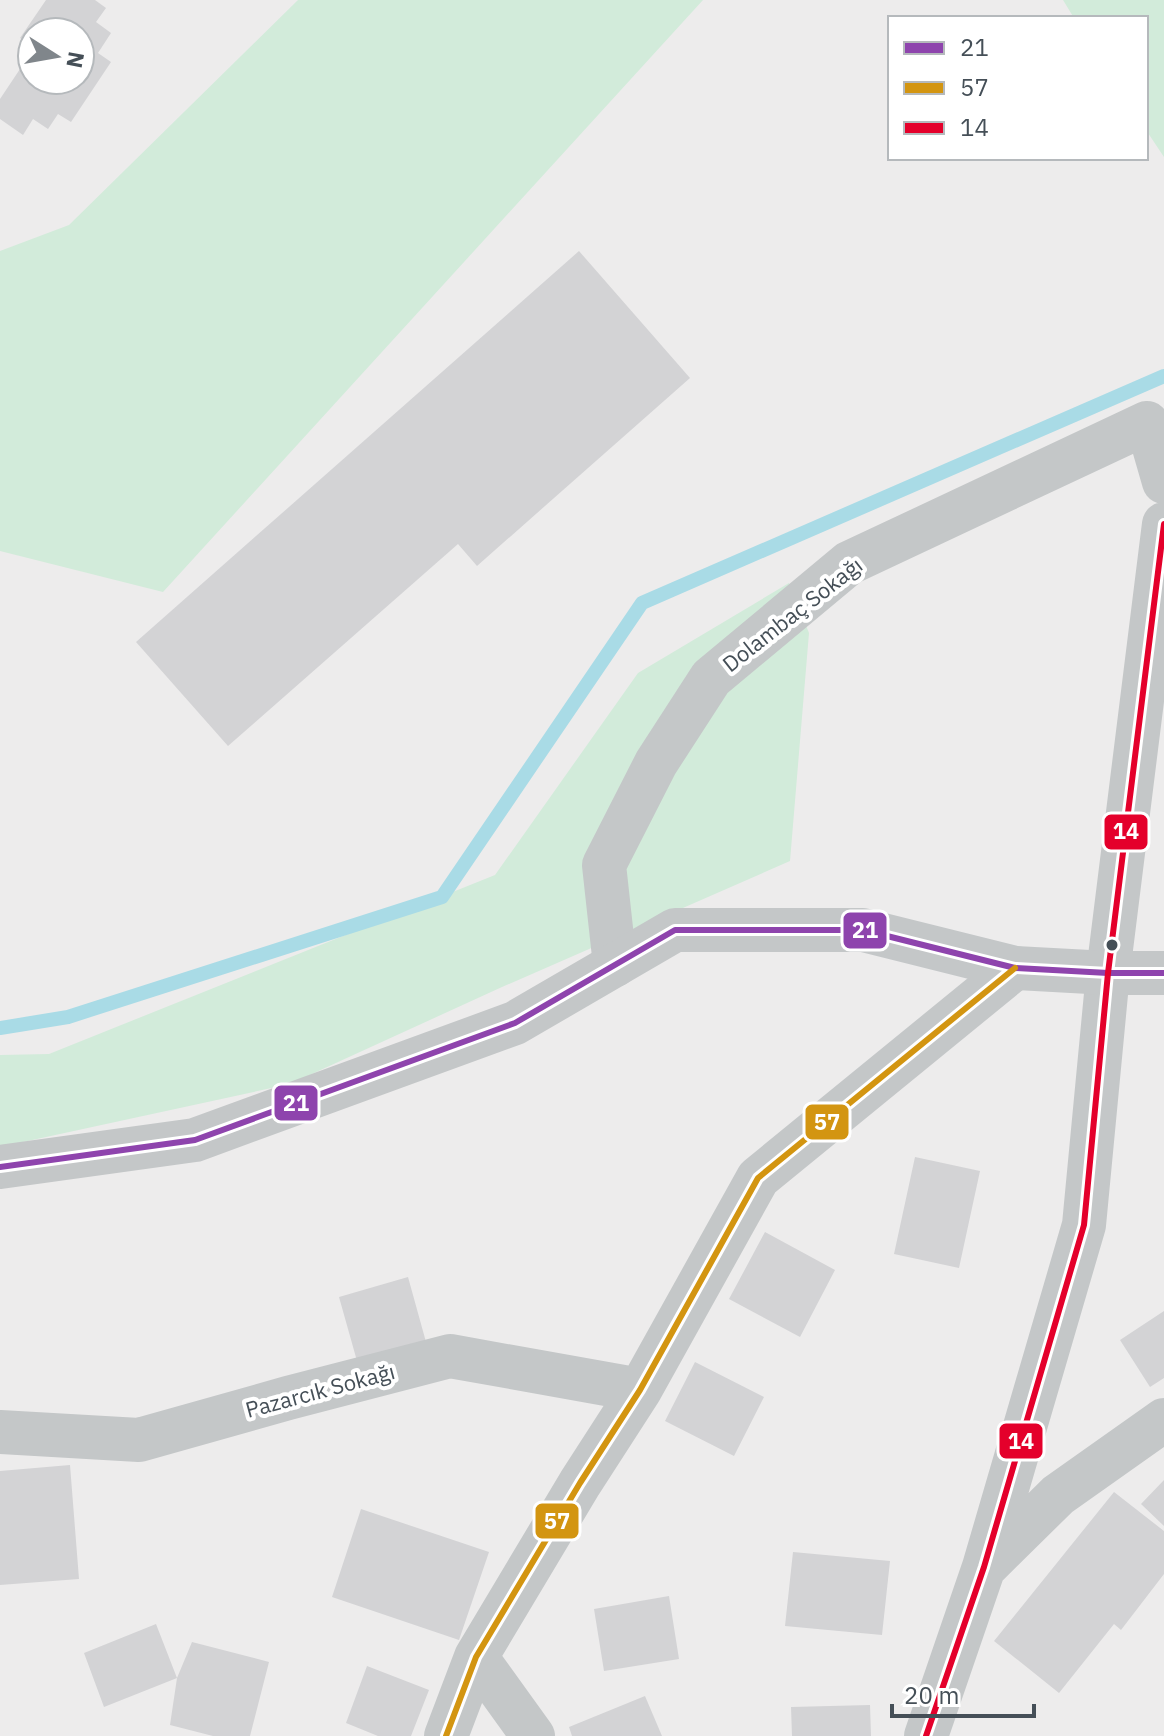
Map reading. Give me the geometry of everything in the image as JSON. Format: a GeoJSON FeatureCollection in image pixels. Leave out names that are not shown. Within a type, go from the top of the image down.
{"type":"FeatureCollection","features":[{"type":"Feature","properties":{"kind":"street","name":"Dolambaç Sokağı"},"geometry":{"type":"LineString","coordinates":[[615,965],[604,865],[656,763],[711,678],[849,563],[1156,419],[1164,482]]}},
{"type":"Feature","properties":{"kind":"street"},"geometry":{"type":"LineString","coordinates":[[926,1736],[984,1567],[1084,1225],[1108,973],[1164,524]]}},
{"type":"Feature","properties":{"kind":"street"},"geometry":{"type":"LineString","coordinates":[[0,1167],[195,1140],[515,1023],[675,930],[863,930],[1015,968],[1164,973]]}},
{"type":"Feature","properties":{"kind":"street"},"geometry":{"type":"LineString","coordinates":[[446,1736],[476,1657],[580,1483],[640,1390],[758,1178],[1015,968]]}},
{"type":"Feature","properties":{"kind":"street","name":"Pazarcık Sokağı"},"geometry":{"type":"LineString","coordinates":[[0,1432],[139,1440],[450,1356],[640,1390]]}},
{"type":"Feature","properties":{"kind":"street"},"geometry":{"type":"LineString","coordinates":[[984,1567],[1058,1495],[1164,1420]]}},
{"type":"Feature","properties":{"kind":"street"},"geometry":{"type":"LineString","coordinates":[[476,1657],[533,1736]]}},
{"type":"Feature","properties":{"kind":"green space"},"geometry":{"type":"Polygon","coordinates":[[[298,0],[703,0],[163,592],[0,551],[0,251],[69,225],[298,0]]]}},
{"type":"Feature","properties":{"kind":"green space"},"geometry":{"type":"Polygon","coordinates":[[[1063,0],[1164,0],[1164,157],[1148,133],[1148,16],[1073,16],[1063,0]]]}},
{"type":"Feature","properties":{"kind":"green space"},"geometry":{"type":"Polygon","coordinates":[[[789,583],[809,633],[790,861],[290,1084],[0,1147],[0,1055],[49,1054],[495,875],[638,673],[789,583]]]}},
{"type":"Feature","properties":{"kind":"building"},"geometry":{"type":"Polygon","coordinates":[[[46,0],[95,0],[106,8],[96,22],[96,16],[35,16],[46,0]]]}},
{"type":"Feature","properties":{"kind":"building"},"geometry":{"type":"Polygon","coordinates":[[[96,22],[111,33],[98,53],[111,62],[96,84],[96,22]]]}},
{"type":"Feature","properties":{"kind":"building"},"geometry":{"type":"Polygon","coordinates":[[[16,75],[16,96],[88,96],[71,122],[58,114],[48,129],[33,119],[23,135],[0,119],[0,99],[16,75]]]}},
{"type":"Feature","properties":{"kind":"building"},"geometry":{"type":"Polygon","coordinates":[[[579,251],[690,378],[477,566],[458,544],[228,746],[136,642],[579,251]]]}},
{"type":"Feature","properties":{"kind":"building"},"geometry":{"type":"Polygon","coordinates":[[[915,1157],[980,1171],[959,1268],[894,1254],[915,1157]]]}},
{"type":"Feature","properties":{"kind":"building"},"geometry":{"type":"Polygon","coordinates":[[[765,1232],[835,1270],[800,1337],[729,1299],[765,1232]]]}},
{"type":"Feature","properties":{"kind":"building"},"geometry":{"type":"Polygon","coordinates":[[[408,1277],[426,1342],[357,1361],[339,1297],[408,1277]]]}},
{"type":"Feature","properties":{"kind":"building"},"geometry":{"type":"Polygon","coordinates":[[[1164,1311],[1164,1378],[1150,1387],[1120,1340],[1164,1311]]]}},
{"type":"Feature","properties":{"kind":"building"},"geometry":{"type":"Polygon","coordinates":[[[695,1362],[764,1397],[734,1456],[665,1421],[695,1362]]]}},
{"type":"Feature","properties":{"kind":"building"},"geometry":{"type":"Polygon","coordinates":[[[70,1465],[79,1579],[0,1585],[0,1471],[70,1465]]]}},
{"type":"Feature","properties":{"kind":"building"},"geometry":{"type":"Polygon","coordinates":[[[1164,1480],[1164,1526],[1141,1504],[1164,1480]]]}},
{"type":"Feature","properties":{"kind":"building"},"geometry":{"type":"Polygon","coordinates":[[[1114,1492],[1164,1531],[1164,1574],[1121,1630],[1114,1624],[1059,1693],[994,1641],[1114,1492]]]}},
{"type":"Feature","properties":{"kind":"building"},"geometry":{"type":"Polygon","coordinates":[[[361,1509],[489,1552],[459,1640],[332,1597],[361,1509]]]}},
{"type":"Feature","properties":{"kind":"building"},"geometry":{"type":"Polygon","coordinates":[[[793,1552],[890,1561],[882,1635],[785,1626],[793,1552]]]}},
{"type":"Feature","properties":{"kind":"building"},"geometry":{"type":"Polygon","coordinates":[[[669,1596],[679,1659],[604,1671],[594,1609],[669,1596]]]}},
{"type":"Feature","properties":{"kind":"building"},"geometry":{"type":"Polygon","coordinates":[[[156,1624],[177,1678],[104,1707],[84,1653],[156,1624]]]}},
{"type":"Feature","properties":{"kind":"building"},"geometry":{"type":"Polygon","coordinates":[[[192,1642],[269,1662],[250,1736],[213,1736],[170,1725],[177,1678],[192,1642]]]}},
{"type":"Feature","properties":{"kind":"building"},"geometry":{"type":"Polygon","coordinates":[[[367,1666],[429,1690],[411,1736],[378,1736],[346,1723],[367,1666]]]}},
{"type":"Feature","properties":{"kind":"building"},"geometry":{"type":"Polygon","coordinates":[[[645,1696],[662,1736],[572,1736],[569,1727],[645,1696]]]}},
{"type":"Feature","properties":{"kind":"building"},"geometry":{"type":"Polygon","coordinates":[[[870,1705],[871,1736],[792,1736],[791,1707],[870,1705]]]}},
{"type":"Feature","properties":{"kind":"waterway"},"geometry":{"type":"LineString","coordinates":[[0,1028],[68,1017],[442,897],[642,603],[1164,376]]}},
{"type":"Feature","properties":{"kind":"transit line","name":"14"},"geometry":{"type":"LineString","coordinates":[[926,1736],[984,1567],[1084,1225],[1108,973],[1164,524]]}},
{"type":"Feature","properties":{"kind":"transit line","name":"21"},"geometry":{"type":"LineString","coordinates":[[0,1167],[195,1140],[515,1023],[675,930],[863,930],[1015,968],[1164,973]]}},
{"type":"Feature","properties":{"kind":"transit line","name":"57"},"geometry":{"type":"LineString","coordinates":[[446,1736],[476,1657],[580,1483],[640,1390],[758,1178],[1015,968]]}}]}
